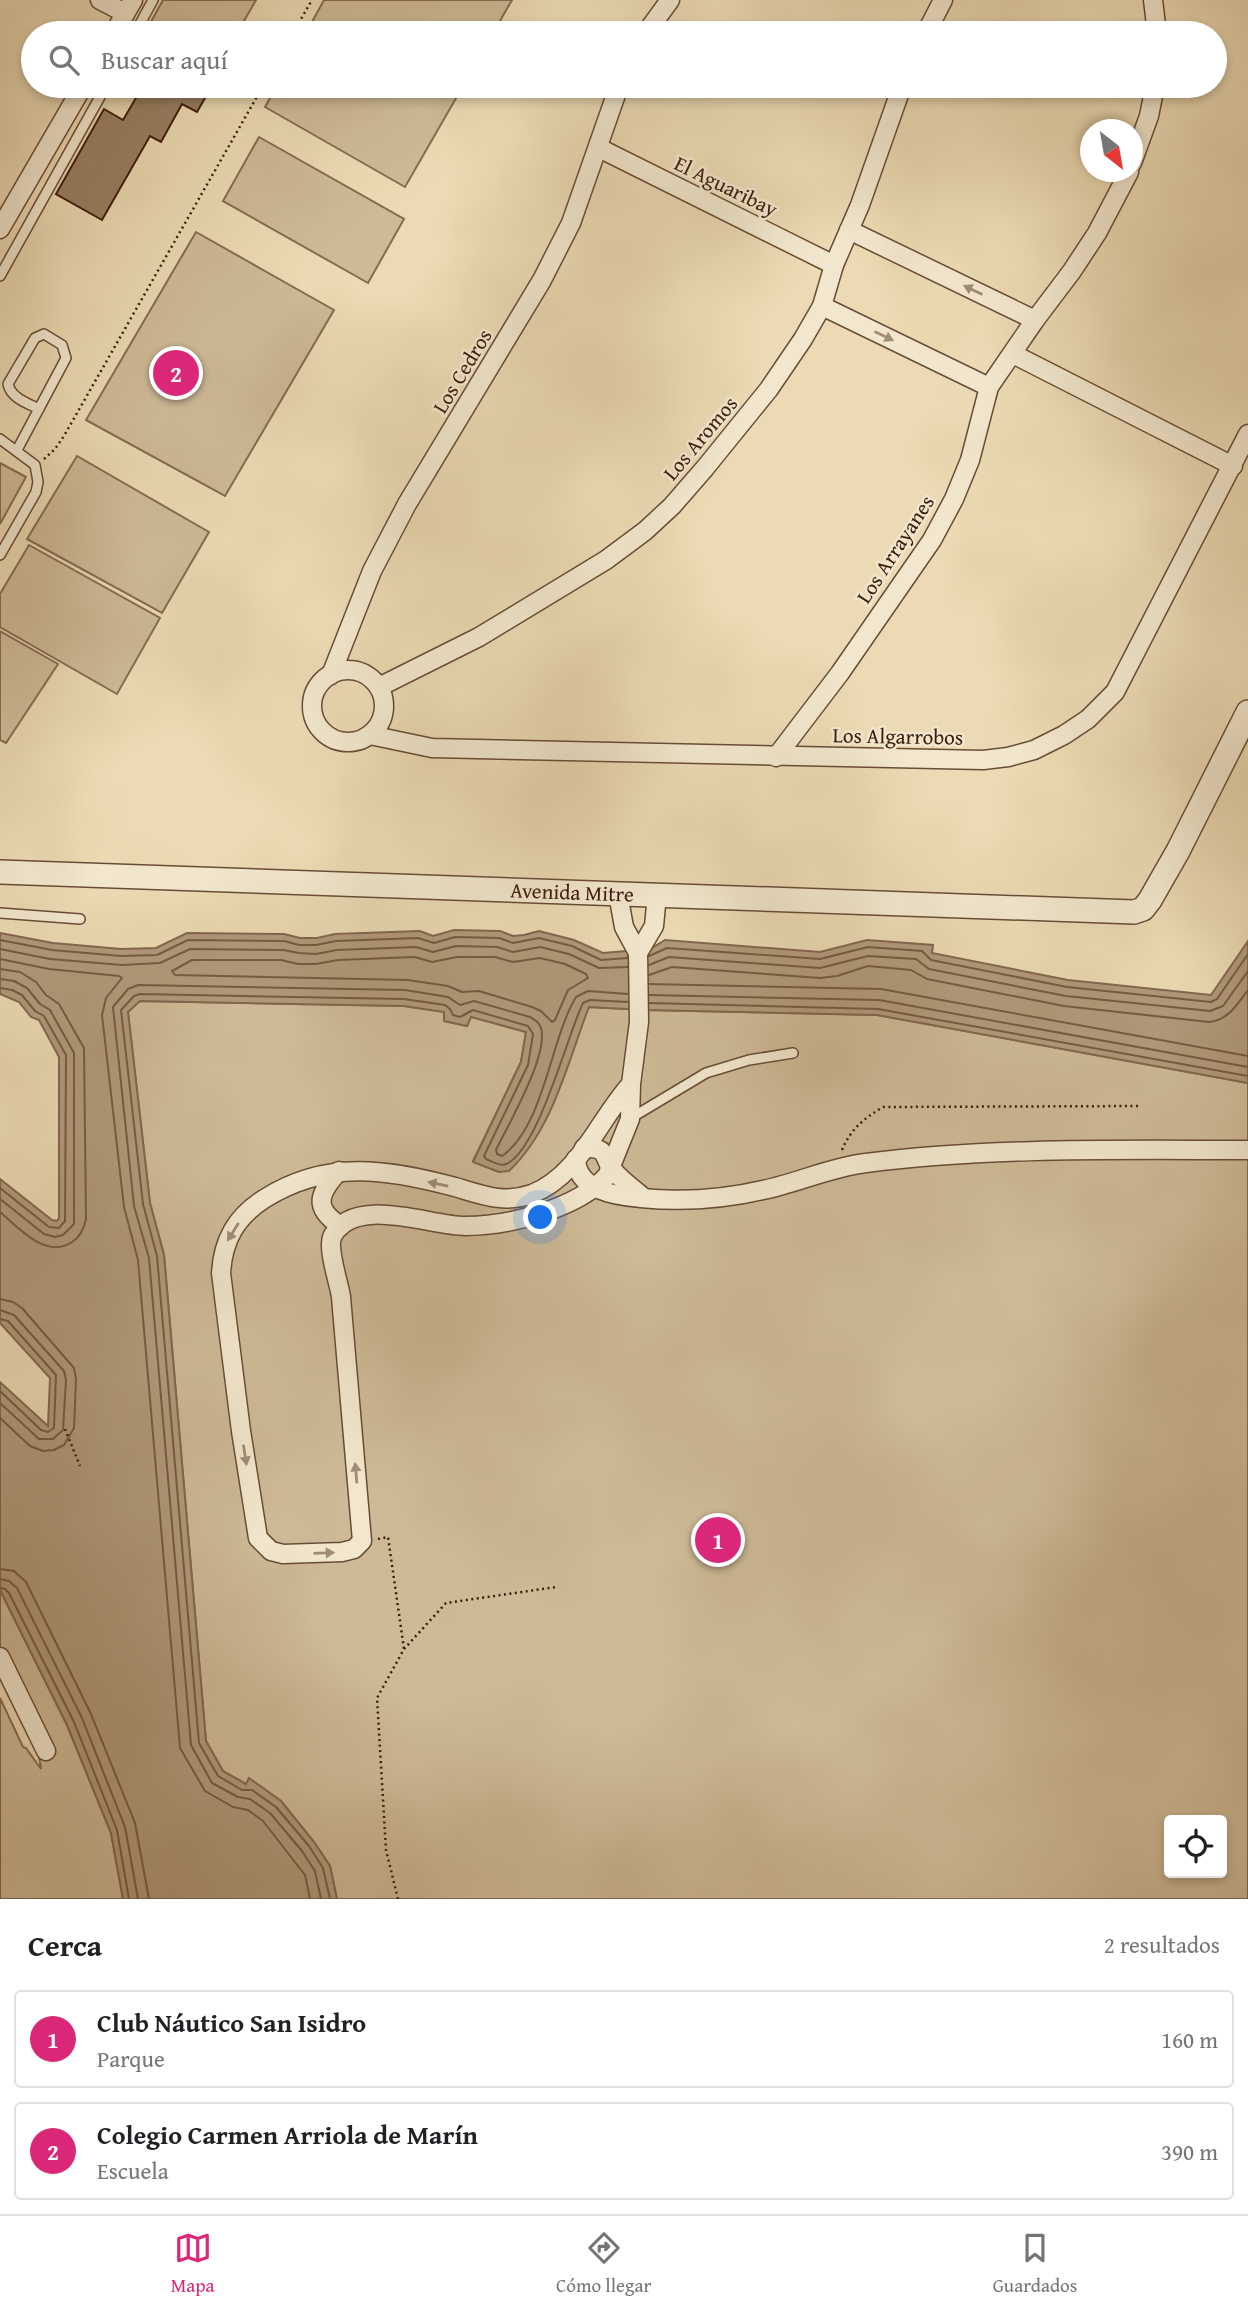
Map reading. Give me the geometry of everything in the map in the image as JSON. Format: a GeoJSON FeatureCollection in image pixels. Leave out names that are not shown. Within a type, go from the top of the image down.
{"type":"FeatureCollection","features":[{"type":"Feature","properties":{"kind":"street"},"geometry":{"type":"LineString","coordinates":[[100,0],[129,6]]}},
{"type":"Feature","properties":{"kind":"street"},"geometry":{"type":"LineString","coordinates":[[655,21],[670,0]]}},
{"type":"Feature","properties":{"kind":"street"},"geometry":{"type":"LineString","coordinates":[[932,21],[943,0]]}},
{"type":"Feature","properties":{"kind":"street"},"geometry":{"type":"LineString","coordinates":[[1153,0],[1156,21]]}},
{"type":"Feature","properties":{"kind":"street"},"geometry":{"type":"LineString","coordinates":[[0,229],[8,197],[75,98]]}},
{"type":"Feature","properties":{"kind":"street","name":"Los Cedros"},"geometry":{"type":"LineString","coordinates":[[370,735],[360,741],[348,743],[336,741],[326,735],[313,715],[315,692],[321,682],[331,675],[372,571],[407,504],[542,280],[571,223],[616,98]]}},
{"type":"Feature","properties":{"kind":"street","name":"Los Aromos"},"geometry":{"type":"LineString","coordinates":[[379,687],[479,637],[558,591],[645,531],[672,506],[769,390],[822,306],[834,265],[860,205],[898,98]]}},
{"type":"Feature","properties":{"kind":"street"},"geometry":{"type":"LineString","coordinates":[[1143,133],[1153,98]]}},
{"type":"Feature","properties":{"kind":"street","name":"El Aguaribay"},"geometry":{"type":"LineString","coordinates":[[599,148],[834,265]]}},
{"type":"Feature","properties":{"kind":"street","name":"Los Arrayanes"},"geometry":{"type":"LineString","coordinates":[[776,757],[840,673],[932,540],[954,499],[970,460],[989,387],[1097,233],[1124,182]]}},
{"type":"Feature","properties":{"kind":"street"},"geometry":{"type":"LineString","coordinates":[[849,230],[1035,320]]}},
{"type":"Feature","properties":{"kind":"street"},"geometry":{"type":"LineString","coordinates":[[822,306],[989,387]]}},
{"type":"Feature","properties":{"kind":"street"},"geometry":{"type":"LineString","coordinates":[[1013,354],[1233,466]]}},
{"type":"Feature","properties":{"kind":"street","name":"Los Algarrobos"},"geometry":{"type":"LineString","coordinates":[[370,735],[432,748],[776,757],[983,760],[1034,750],[1088,719],[1115,692],[1248,434]]}},
{"type":"Feature","properties":{"kind":"street"},"geometry":{"type":"LineString","coordinates":[[331,675],[352,670],[372,679],[379,687],[384,697],[383,718],[370,735]]}},
{"type":"Feature","properties":{"kind":"street","name":"Avenida Mitre"},"geometry":{"type":"LineString","coordinates":[[0,872],[1134,912],[1143,909],[1178,851],[1248,712]]}},
{"type":"Feature","properties":{"kind":"street"},"geometry":{"type":"LineString","coordinates":[[618,894],[624,927],[638,957],[639,1022],[631,1084],[630,1119],[611,1169],[607,1176],[575,1199],[529,1217],[461,1226],[387,1214],[363,1216],[341,1226],[333,1235],[331,1243],[340,1288],[362,1541],[354,1549],[342,1552],[283,1554],[271,1551],[258,1538],[241,1431],[221,1273],[222,1255],[230,1232],[254,1206],[284,1186],[339,1171],[368,1171],[442,1184],[505,1200],[542,1190],[554,1182],[580,1153],[615,1101],[631,1084]]}},
{"type":"Feature","properties":{"kind":"street"},"geometry":{"type":"LineString","coordinates":[[638,957],[654,926],[657,895]]}},
{"type":"Feature","properties":{"kind":"street"},"geometry":{"type":"LineString","coordinates":[[580,1153],[599,1150],[606,1155],[611,1169],[644,1199]]}},
{"type":"Feature","properties":{"kind":"street"},"geometry":{"type":"LineString","coordinates":[[580,1153],[580,1176],[593,1187],[644,1199],[696,1199],[762,1190],[862,1163],[952,1154],[1248,1150]]}},
{"type":"Feature","properties":{"kind":"street"},"geometry":{"type":"LineString","coordinates":[[339,1171],[325,1186],[321,1198],[328,1217],[341,1226]]}},
{"type":"Feature","properties":{"kind":"street"},"geometry":{"type":"LineString","coordinates":[[0,1657],[46,1751]]}},
{"type":"Feature","properties":{"kind":"lane"},"geometry":{"type":"LineString","coordinates":[[142,21],[153,0]]}},
{"type":"Feature","properties":{"kind":"lane"},"geometry":{"type":"LineString","coordinates":[[0,276],[99,98]]}},
{"type":"Feature","properties":{"kind":"lane"},"geometry":{"type":"LineString","coordinates":[[17,450],[39,409],[66,358],[62,345],[44,334],[34,338],[8,384],[15,397],[39,409]]}},
{"type":"Feature","properties":{"kind":"lane"},"geometry":{"type":"LineString","coordinates":[[0,439],[34,465],[38,482],[36,492],[0,555]]}},
{"type":"Feature","properties":{"kind":"lane"},"geometry":{"type":"LineString","coordinates":[[0,913],[80,919]]}},
{"type":"Feature","properties":{"kind":"lane"},"geometry":{"type":"LineString","coordinates":[[630,1119],[706,1073],[749,1060],[793,1053]]}},
{"type":"Feature","properties":{"kind":"path"},"geometry":{"type":"LineString","coordinates":[[300,21],[312,0]]}},
{"type":"Feature","properties":{"kind":"path"},"geometry":{"type":"LineString","coordinates":[[34,465],[55,449],[64,436],[256,98]]}},
{"type":"Feature","properties":{"kind":"path"},"geometry":{"type":"LineString","coordinates":[[836,1170],[849,1134],[859,1122],[883,1107],[1139,1106]]}},
{"type":"Feature","properties":{"kind":"path"},"geometry":{"type":"LineString","coordinates":[[65,1429],[80,1466]]}},
{"type":"Feature","properties":{"kind":"path"},"geometry":{"type":"LineString","coordinates":[[362,1541],[388,1537],[404,1649]]}},
{"type":"Feature","properties":{"kind":"path"},"geometry":{"type":"LineString","coordinates":[[398,1899],[386,1850],[377,1698],[404,1649],[446,1603],[556,1587]]}},
{"type":"Feature","properties":{"kind":"shaded area"},"geometry":{"type":"Polygon","coordinates":[[[163,0],[256,0],[244,21],[151,21],[163,0]]]}},
{"type":"Feature","properties":{"kind":"shaded area"},"geometry":{"type":"Polygon","coordinates":[[[324,0],[512,0],[500,21],[313,21],[324,0]]]}},
{"type":"Feature","properties":{"kind":"shaded area"},"geometry":{"type":"Polygon","coordinates":[[[270,98],[456,98],[405,187],[265,107],[270,98]]]}},
{"type":"Feature","properties":{"kind":"shaded area"},"geometry":{"type":"Polygon","coordinates":[[[259,137],[404,219],[368,283],[223,201],[259,137]]]}},
{"type":"Feature","properties":{"kind":"shaded area"},"geometry":{"type":"Polygon","coordinates":[[[196,232],[334,310],[225,496],[86,420],[196,232]]]}},
{"type":"Feature","properties":{"kind":"shaded area"},"geometry":{"type":"Polygon","coordinates":[[[77,456],[209,532],[162,613],[27,539],[77,456]]]}},
{"type":"Feature","properties":{"kind":"shaded area"},"geometry":{"type":"Polygon","coordinates":[[[0,463],[26,477],[0,524],[0,463]]]}},
{"type":"Feature","properties":{"kind":"shaded area"},"geometry":{"type":"Polygon","coordinates":[[[29,545],[160,618],[117,694],[0,627],[0,594],[29,545]]]}},
{"type":"Feature","properties":{"kind":"shaded area"},"geometry":{"type":"Polygon","coordinates":[[[0,631],[58,664],[6,743],[0,740],[0,631]]]}},
{"type":"Feature","properties":{"kind":"shaded area"},"geometry":{"type":"Polygon","coordinates":[[[139,1001],[404,1006],[445,1012],[444,1021],[467,1026],[471,1016],[526,1032],[521,1062],[473,1161],[499,1172],[575,1043],[588,1007],[877,1015],[1248,1083],[1248,1899],[337,1899],[330,1866],[281,1801],[249,1779],[246,1784],[223,1771],[206,1741],[164,1255],[150,1203],[128,1012],[139,1001]]]}},
{"type":"Feature","properties":{"kind":"shaded area"},"geometry":{"type":"Polygon","coordinates":[[[0,1590],[67,1725],[111,1833],[123,1899],[0,1899],[0,1698],[23,1747],[41,1769],[36,1736],[0,1655],[0,1590]]]}},
{"type":"Feature","properties":{"kind":"water"},"geometry":{"type":"Polygon","coordinates":[[[454,930],[500,931],[513,936],[539,931],[574,940],[603,953],[650,949],[665,940],[820,952],[867,940],[933,945],[932,953],[1068,980],[1211,995],[1248,941],[1248,1083],[877,1015],[589,1007],[548,1115],[524,1154],[509,1171],[499,1172],[473,1162],[521,1062],[526,1032],[471,1017],[467,1026],[444,1021],[444,1012],[404,1006],[140,1001],[128,1012],[150,1203],[164,1255],[206,1741],[223,1771],[246,1784],[249,1778],[281,1801],[330,1866],[337,1899],[123,1899],[111,1833],[67,1725],[0,1590],[0,1382],[48,1426],[50,1378],[0,1323],[0,1179],[52,1220],[57,1221],[59,1057],[39,1020],[31,1017],[19,1002],[0,994],[0,933],[53,943],[121,949],[156,948],[187,933],[284,934],[317,938],[335,934],[420,931],[433,936],[454,930]]]}},
{"type":"Feature","properties":{"kind":"building"},"geometry":{"type":"Polygon","coordinates":[[[136,98],[205,98],[197,112],[182,104],[161,142],[150,136],[102,220],[56,194],[104,109],[123,120],[136,98]]]}},
{"type":"Feature","properties":{"kind":"place","name":"Colegio Carmen Arriola de Marín"},"geometry":{"type":"Point","coordinates":[176,373]}},
{"type":"Feature","properties":{"kind":"place","name":"Club Náutico San Isidro"},"geometry":{"type":"Point","coordinates":[718,1540]}}]}
